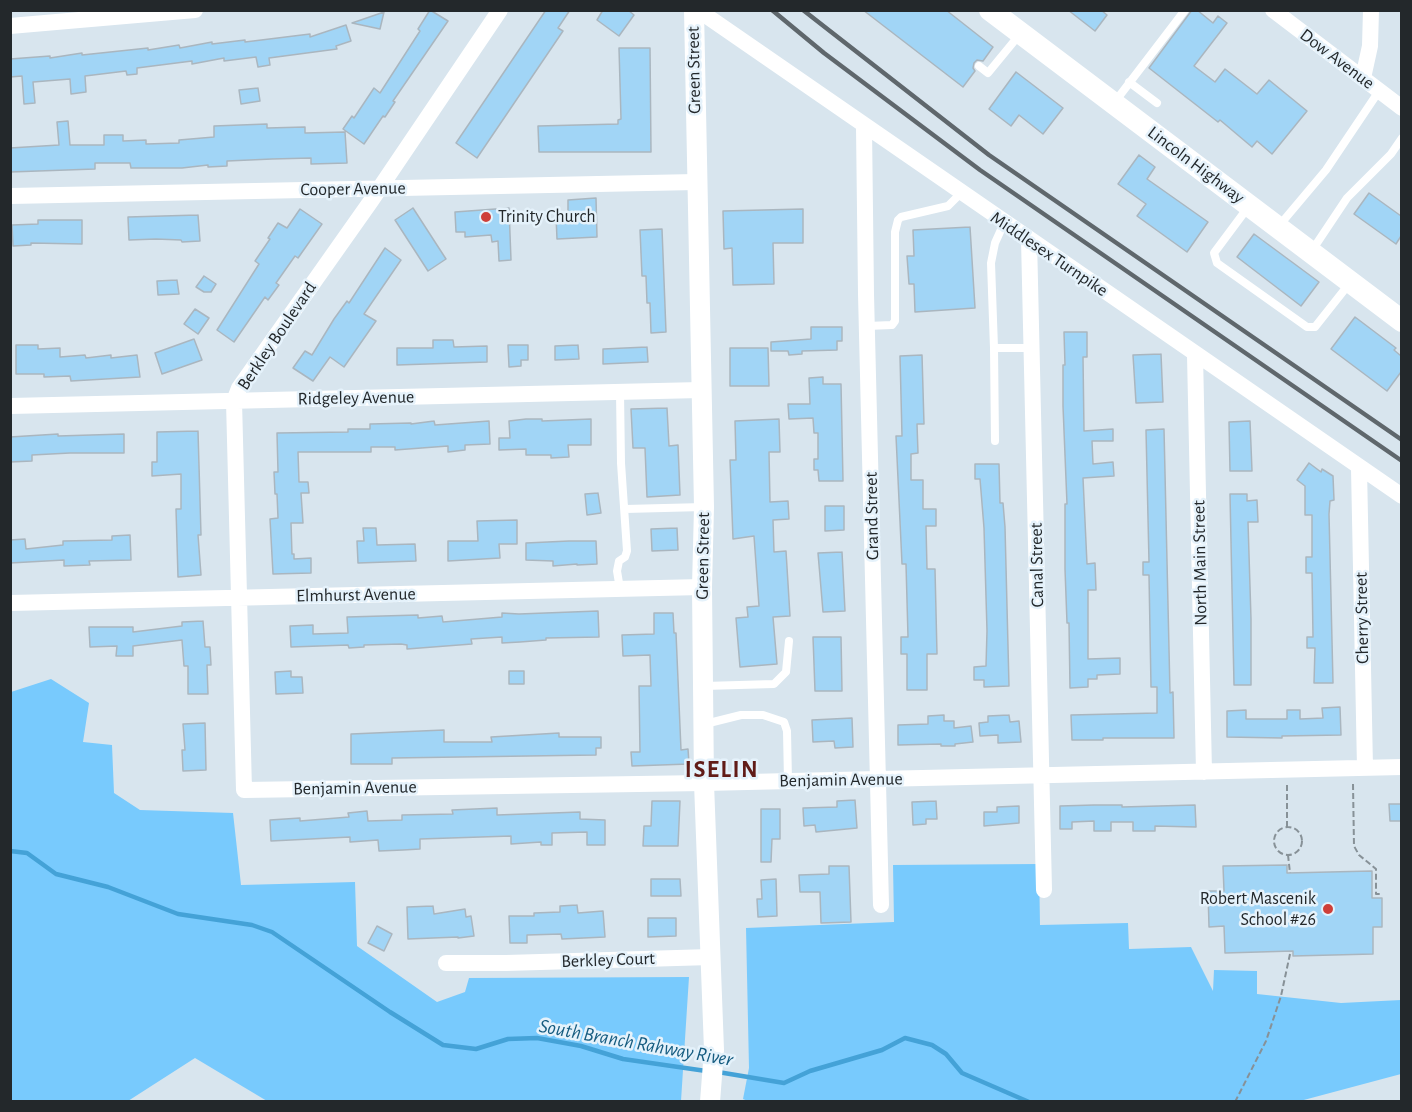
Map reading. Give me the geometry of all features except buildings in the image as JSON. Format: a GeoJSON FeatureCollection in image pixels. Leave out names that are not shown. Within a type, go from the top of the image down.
{"type":"FeatureCollection","features":[{"type":"Feature","properties":{"kind":"main road","name":"Lincoln Highway"},"geometry":{"type":"LineString","coordinates":[[990,10],[1401,321]]}},
{"type":"Feature","properties":{"kind":"street"},"geometry":{"type":"LineString","coordinates":[[10,26],[195,10]]}},
{"type":"Feature","properties":{"kind":"street","name":"Berkley Boulevard"},"geometry":{"type":"LineString","coordinates":[[244,790],[234,401],[246,379],[379,189],[500,10]]}},
{"type":"Feature","properties":{"kind":"street","name":"Middlesex Turnpike"},"geometry":{"type":"LineString","coordinates":[[696,10],[1401,496]]}},
{"type":"Feature","properties":{"kind":"street","name":"Green Street"},"geometry":{"type":"LineString","coordinates":[[696,10],[696,182],[704,507],[702,587],[704,783],[714,1050],[711,1095]]}},
{"type":"Feature","properties":{"kind":"street","name":"Dow Avenue"},"geometry":{"type":"LineString","coordinates":[[1273,10],[1401,108]]}},
{"type":"Feature","properties":{"kind":"street"},"geometry":{"type":"LineString","coordinates":[[1363,78],[1370,46],[1371,10]]}},
{"type":"Feature","properties":{"kind":"street","name":"Grand Street"},"geometry":{"type":"LineString","coordinates":[[864,127],[881,905]]}},
{"type":"Feature","properties":{"kind":"street","name":"Cooper Avenue"},"geometry":{"type":"LineString","coordinates":[[10,196],[696,182]]}},
{"type":"Feature","properties":{"kind":"street","name":"Canal Street"},"geometry":{"type":"LineString","coordinates":[[1029,239],[1044,890]]}},
{"type":"Feature","properties":{"kind":"street","name":"North Main Street"},"geometry":{"type":"LineString","coordinates":[[1195,355],[1204,772]]}},
{"type":"Feature","properties":{"kind":"street","name":"Ridgeley Avenue"},"geometry":{"type":"LineString","coordinates":[[10,406],[701,390]]}},
{"type":"Feature","properties":{"kind":"street","name":"Cherry Street"},"geometry":{"type":"LineString","coordinates":[[1359,468],[1365,768]]}},
{"type":"Feature","properties":{"kind":"street","name":"Elmhurst Avenue"},"geometry":{"type":"LineString","coordinates":[[10,603],[702,587]]}},
{"type":"Feature","properties":{"kind":"street","name":"Benjamin Avenue"},"geometry":{"type":"LineString","coordinates":[[244,790],[704,783],[1401,767]]}},
{"type":"Feature","properties":{"kind":"street","name":"Berkley Court"},"geometry":{"type":"LineString","coordinates":[[446,963],[711,957]]}},
{"type":"Feature","properties":{"kind":"lane"},"geometry":{"type":"LineString","coordinates":[[1113,103],[1185,10]]}},
{"type":"Feature","properties":{"kind":"lane"},"geometry":{"type":"LineString","coordinates":[[979,66],[988,73],[1021,33]]}},
{"type":"Feature","properties":{"kind":"lane"},"geometry":{"type":"LineString","coordinates":[[1129,82],[1157,103]]}},
{"type":"Feature","properties":{"kind":"lane"},"geometry":{"type":"LineString","coordinates":[[1278,227],[1326,170],[1379,91]]}},
{"type":"Feature","properties":{"kind":"lane"},"geometry":{"type":"LineString","coordinates":[[1311,252],[1347,198],[1391,154],[1401,138]]}},
{"type":"Feature","properties":{"kind":"lane"},"geometry":{"type":"LineString","coordinates":[[867,326],[892,325],[895,321],[895,232],[898,220],[901,217],[948,206],[961,193]]}},
{"type":"Feature","properties":{"kind":"lane"},"geometry":{"type":"LineString","coordinates":[[1250,206],[1214,253],[1217,262],[1307,327],[1315,327],[1350,282]]}},
{"type":"Feature","properties":{"kind":"lane"},"geometry":{"type":"LineString","coordinates":[[995,441],[991,263],[994,243],[1004,223]]}},
{"type":"Feature","properties":{"kind":"lane"},"geometry":{"type":"LineString","coordinates":[[994,348],[1032,348]]}},
{"type":"Feature","properties":{"kind":"lane"},"geometry":{"type":"LineString","coordinates":[[620,392],[621,463],[627,551],[625,557],[619,561],[617,572],[620,589]]}},
{"type":"Feature","properties":{"kind":"lane"},"geometry":{"type":"LineString","coordinates":[[625,509],[704,507]]}},
{"type":"Feature","properties":{"kind":"lane"},"geometry":{"type":"LineString","coordinates":[[704,686],[774,684],[786,672],[789,641]]}},
{"type":"Feature","properties":{"kind":"lane"},"geometry":{"type":"LineString","coordinates":[[704,724],[741,715],[763,715],[784,722],[787,731],[788,781]]}},
{"type":"Feature","properties":{"kind":"path"},"geometry":{"type":"LineString","coordinates":[[1287,782],[1287,828]]}},
{"type":"Feature","properties":{"kind":"path"},"geometry":{"type":"LineString","coordinates":[[1349,782],[1353,782],[1354,846],[1359,855],[1376,869],[1376,894],[1382,894]]}},
{"type":"Feature","properties":{"kind":"path"},"geometry":{"type":"LineString","coordinates":[[1287,828],[1296,830],[1302,841],[1299,849],[1288,855],[1279,852],[1275,844],[1279,831],[1287,828]]}},
{"type":"Feature","properties":{"kind":"path"},"geometry":{"type":"LineString","coordinates":[[1288,855],[1290,873]]}},
{"type":"Feature","properties":{"kind":"path"},"geometry":{"type":"LineString","coordinates":[[1234,1101],[1266,1041],[1281,996],[1290,954]]}},
{"type":"Feature","properties":{"kind":"shaded area"},"geometry":{"type":"Polygon","coordinates":[[[51,679],[89,703],[83,742],[112,745],[114,793],[140,810],[233,813],[241,885],[355,882],[357,946],[437,1002],[465,992],[469,978],[689,977],[681,1101],[267,1101],[195,1058],[128,1101],[11,1101],[11,692],[51,679]]]}},
{"type":"Feature","properties":{"kind":"shaded area"},"geometry":{"type":"Polygon","coordinates":[[[1039,864],[1040,925],[1128,923],[1129,949],[1191,947],[1213,991],[1214,970],[1257,971],[1257,994],[1341,1003],[1401,1000],[1401,1074],[1300,1101],[750,1102],[743,1099],[749,1068],[746,928],[894,922],[893,865],[1039,864]]]}},
{"type":"Feature","properties":{"kind":"waterway","name":"South Branch Rahway River"},"geometry":{"type":"LineString","coordinates":[[10,851],[27,853],[56,874],[108,887],[178,914],[252,925],[272,932],[443,1045],[476,1049],[508,1039],[537,1038],[581,1046],[623,1059],[706,1071]]}},
{"type":"Feature","properties":{"kind":"waterway","name":"South Branch Rahway River"},"geometry":{"type":"LineString","coordinates":[[718,1072],[784,1083],[810,1071],[882,1050],[905,1038],[932,1045],[946,1054],[962,1073],[1029,1102]]}},
{"type":"Feature","properties":{"kind":"railway"},"geometry":{"type":"LineString","coordinates":[[772,10],[824,53],[980,170],[1402,461]]}},
{"type":"Feature","properties":{"kind":"railway"},"geometry":{"type":"LineString","coordinates":[[803,10],[989,155],[1402,440]]}},
{"type":"Feature","properties":{"kind":"place","name":"Trinity Church"},"geometry":{"type":"Point","coordinates":[486,217]}},
{"type":"Feature","properties":{"kind":"place","name":"Robert Mascenik School #26"},"geometry":{"type":"Point","coordinates":[1328,909]}},
{"type":"Feature","properties":{"kind":"district","name":"ISELIN"},"geometry":{"type":"Point","coordinates":[722,770]}}]}
